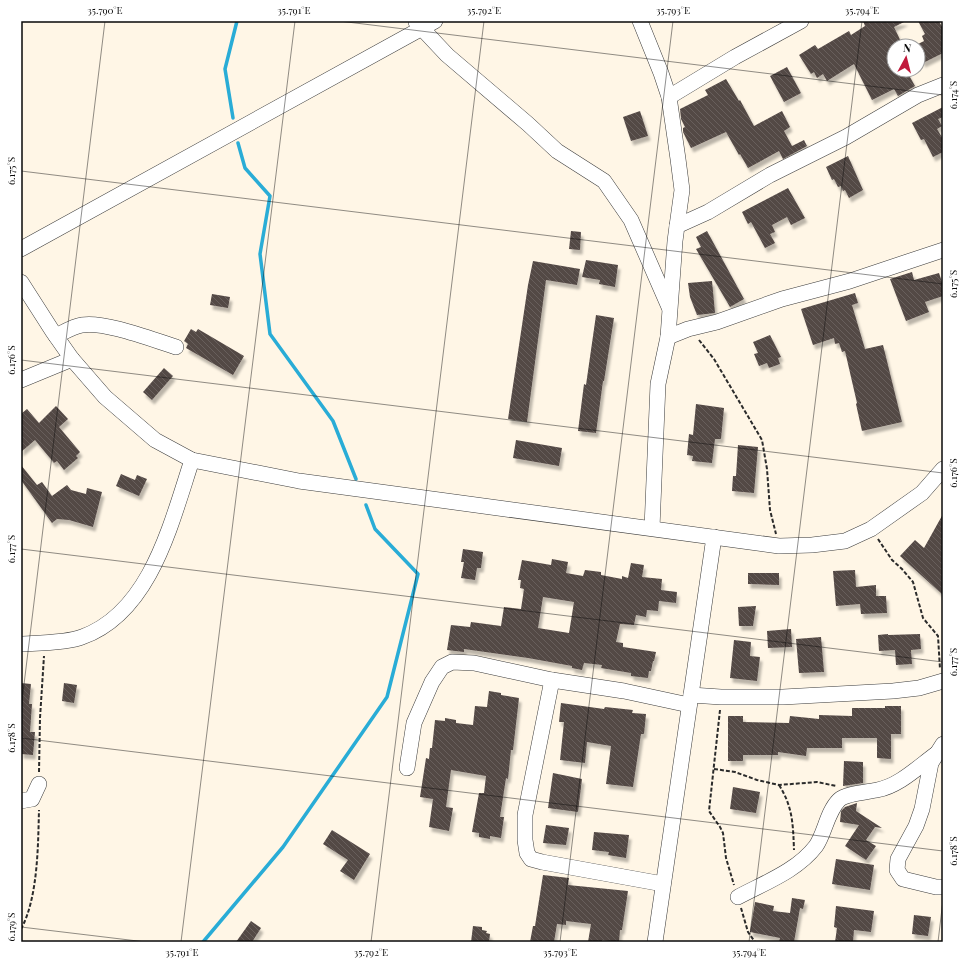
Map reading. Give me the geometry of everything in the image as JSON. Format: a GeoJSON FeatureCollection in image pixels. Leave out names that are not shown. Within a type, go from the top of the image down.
{"type":"FeatureCollection","features":[{"type":"Feature","properties":{"kind":"street"},"geometry":{"type":"LineString","coordinates":[[640,21],[669,97],[682,190],[675,241],[668,337],[658,384],[652,528]]}},
{"type":"Feature","properties":{"kind":"street"},"geometry":{"type":"LineString","coordinates":[[669,97],[735,57],[801,21]]}},
{"type":"Feature","properties":{"kind":"street"},"geometry":{"type":"LineString","coordinates":[[21,249],[424,23],[447,55],[528,124],[557,151],[604,181],[631,220],[670,310]]}},
{"type":"Feature","properties":{"kind":"street"},"geometry":{"type":"LineString","coordinates":[[677,226],[708,212],[770,175],[846,137],[918,95],[943,85]]}},
{"type":"Feature","properties":{"kind":"street"},"geometry":{"type":"LineString","coordinates":[[668,337],[688,329],[717,322],[782,298],[850,281],[943,250]]}},
{"type":"Feature","properties":{"kind":"street"},"geometry":{"type":"LineString","coordinates":[[21,282],[72,359],[105,397],[155,440],[192,460],[299,481],[779,546],[812,545],[844,541],[871,529],[922,493],[943,469]]}},
{"type":"Feature","properties":{"kind":"street"},"geometry":{"type":"LineString","coordinates":[[56,336],[81,325],[94,324],[176,347]]}},
{"type":"Feature","properties":{"kind":"street"},"geometry":{"type":"LineString","coordinates":[[21,380],[72,359]]}},
{"type":"Feature","properties":{"kind":"street"},"geometry":{"type":"LineString","coordinates":[[21,644],[45,643],[80,638],[100,630],[118,616],[132,601],[152,568],[168,531],[192,460]]}},
{"type":"Feature","properties":{"kind":"street"},"geometry":{"type":"LineString","coordinates":[[655,942],[714,537]]}},
{"type":"Feature","properties":{"kind":"street"},"geometry":{"type":"LineString","coordinates":[[407,768],[414,723],[432,682],[442,667],[452,662],[474,663],[552,680],[690,700],[722,697],[783,697],[893,691],[919,688],[942,678]]}},
{"type":"Feature","properties":{"kind":"street"},"geometry":{"type":"LineString","coordinates":[[552,680],[525,816],[525,840],[527,853],[531,859],[542,862],[663,884]]}},
{"type":"Feature","properties":{"kind":"street"},"geometry":{"type":"LineString","coordinates":[[738,897],[794,867],[805,858],[816,845],[834,807],[839,800],[846,796],[879,790],[903,779],[939,749]]}},
{"type":"Feature","properties":{"kind":"street"},"geometry":{"type":"LineString","coordinates":[[939,749],[931,763],[922,809],[916,826],[898,859],[897,870],[903,879],[936,887],[943,887]]}},
{"type":"Feature","properties":{"kind":"street"},"geometry":{"type":"LineString","coordinates":[[21,801],[32,799],[39,784]]}},
{"type":"Feature","properties":{"kind":"path"},"geometry":{"type":"LineString","coordinates":[[688,329],[694,334],[714,359],[762,440],[768,469],[770,510],[779,546]]}},
{"type":"Feature","properties":{"kind":"path"},"geometry":{"type":"LineString","coordinates":[[871,529],[892,560],[913,582],[923,618],[938,636],[939,663],[942,678]]}},
{"type":"Feature","properties":{"kind":"path"},"geometry":{"type":"LineString","coordinates":[[722,697],[709,811],[723,832],[726,858],[748,932],[755,942]]}},
{"type":"Feature","properties":{"kind":"path"},"geometry":{"type":"LineString","coordinates":[[714,769],[735,772],[757,780],[779,785],[822,783],[839,787],[856,794]]}},
{"type":"Feature","properties":{"kind":"path"},"geometry":{"type":"LineString","coordinates":[[779,785],[789,804],[793,830],[794,867]]}},
{"type":"Feature","properties":{"kind":"building"},"geometry":{"type":"Polygon","coordinates":[[[863,21],[906,21],[894,27],[899,38],[886,38],[886,78],[910,78],[915,86],[898,96],[894,89],[872,100],[854,64],[827,81],[823,74],[817,78],[814,72],[811,74],[799,55],[815,45],[818,49],[849,31],[851,35],[865,26],[863,21]]]}},
{"type":"Feature","properties":{"kind":"building"},"geometry":{"type":"Polygon","coordinates":[[[918,21],[939,21],[943,29],[943,53],[926,62],[926,38],[923,38],[922,36],[925,34],[918,21]]]}},
{"type":"Feature","properties":{"kind":"building"},"geometry":{"type":"Polygon","coordinates":[[[787,67],[801,93],[784,102],[770,76],[787,67]]]}},
{"type":"Feature","properties":{"kind":"building"},"geometry":{"type":"Polygon","coordinates":[[[726,79],[739,101],[740,100],[754,126],[782,111],[790,127],[784,131],[792,146],[804,140],[807,146],[783,159],[779,151],[748,168],[726,132],[691,148],[683,132],[683,128],[685,127],[681,119],[680,109],[708,95],[705,90],[726,79]]]}},
{"type":"Feature","properties":{"kind":"building"},"geometry":{"type":"Polygon","coordinates":[[[943,107],[943,117],[938,119],[942,126],[937,129],[943,139],[943,152],[933,157],[924,139],[921,140],[912,123],[943,107]]]}},
{"type":"Feature","properties":{"kind":"building"},"geometry":{"type":"Polygon","coordinates":[[[640,111],[648,136],[631,141],[623,117],[640,111]]]}},
{"type":"Feature","properties":{"kind":"building"},"geometry":{"type":"Polygon","coordinates":[[[848,156],[863,190],[849,198],[845,190],[843,191],[841,186],[838,187],[834,179],[832,180],[826,167],[848,156]]]}},
{"type":"Feature","properties":{"kind":"building"},"geometry":{"type":"Polygon","coordinates":[[[788,188],[805,218],[791,225],[787,217],[772,225],[775,232],[770,234],[775,243],[765,248],[751,222],[748,224],[742,212],[788,188]]]}},
{"type":"Feature","properties":{"kind":"building"},"geometry":{"type":"Polygon","coordinates":[[[571,231],[581,232],[580,250],[569,249],[571,231]]]}},
{"type":"Feature","properties":{"kind":"building"},"geometry":{"type":"Polygon","coordinates":[[[707,231],[744,299],[730,307],[696,249],[701,247],[696,237],[707,231]]]}},
{"type":"Feature","properties":{"kind":"building"},"geometry":{"type":"Polygon","coordinates":[[[586,260],[618,265],[615,287],[599,284],[600,280],[582,277],[586,260]]]}},
{"type":"Feature","properties":{"kind":"building"},"geometry":{"type":"Polygon","coordinates":[[[533,261],[580,269],[577,285],[546,280],[527,422],[508,419],[533,261]]]}},
{"type":"Feature","properties":{"kind":"building"},"geometry":{"type":"Polygon","coordinates":[[[912,272],[914,280],[939,273],[943,285],[943,296],[925,302],[929,312],[906,321],[890,279],[912,272]]]}},
{"type":"Feature","properties":{"kind":"building"},"geometry":{"type":"Polygon","coordinates":[[[712,281],[715,313],[697,315],[690,297],[688,283],[712,281]]]}},
{"type":"Feature","properties":{"kind":"building"},"geometry":{"type":"Polygon","coordinates":[[[855,293],[858,303],[852,305],[865,349],[883,345],[902,422],[862,431],[845,351],[842,352],[839,343],[835,344],[834,338],[813,345],[801,309],[855,293]]]}},
{"type":"Feature","properties":{"kind":"building"},"geometry":{"type":"Polygon","coordinates":[[[212,294],[230,297],[228,308],[210,305],[212,294]]]}},
{"type":"Feature","properties":{"kind":"building"},"geometry":{"type":"Polygon","coordinates":[[[596,315],[614,318],[596,433],[578,431],[584,384],[586,385],[596,315]]]}},
{"type":"Feature","properties":{"kind":"building"},"geometry":{"type":"Polygon","coordinates":[[[191,329],[196,332],[198,329],[244,356],[233,375],[186,348],[188,344],[184,341],[191,329]]]}},
{"type":"Feature","properties":{"kind":"building"},"geometry":{"type":"Polygon","coordinates":[[[770,335],[781,357],[778,358],[780,364],[769,368],[767,363],[759,366],[754,354],[758,353],[753,342],[770,335]]]}},
{"type":"Feature","properties":{"kind":"building"},"geometry":{"type":"Polygon","coordinates":[[[164,368],[173,376],[152,400],[143,392],[164,368]]]}},
{"type":"Feature","properties":{"kind":"building"},"geometry":{"type":"Polygon","coordinates":[[[696,404],[724,408],[721,439],[715,439],[712,463],[692,461],[693,456],[687,455],[689,434],[693,435],[696,404]]]}},
{"type":"Feature","properties":{"kind":"building"},"geometry":{"type":"Polygon","coordinates":[[[56,406],[68,419],[59,427],[80,452],[76,456],[78,458],[64,470],[57,461],[54,463],[35,440],[21,452],[21,414],[27,409],[39,423],[56,406]]]}},
{"type":"Feature","properties":{"kind":"building"},"geometry":{"type":"Polygon","coordinates":[[[516,440],[562,448],[559,466],[513,458],[516,440]]]}},
{"type":"Feature","properties":{"kind":"building"},"geometry":{"type":"Polygon","coordinates":[[[738,445],[758,447],[754,493],[732,491],[733,476],[736,476],[738,445]]]}},
{"type":"Feature","properties":{"kind":"building"},"geometry":{"type":"Polygon","coordinates":[[[21,465],[37,485],[42,482],[52,496],[67,485],[71,490],[86,494],[87,488],[102,492],[93,527],[69,520],[57,519],[52,523],[21,480],[21,465]]]}},
{"type":"Feature","properties":{"kind":"building"},"geometry":{"type":"Polygon","coordinates":[[[121,474],[135,480],[137,475],[147,479],[139,496],[116,486],[121,474]]]}},
{"type":"Feature","properties":{"kind":"building"},"geometry":{"type":"Polygon","coordinates":[[[943,514],[943,595],[900,556],[915,540],[924,548],[943,514]]]}},
{"type":"Feature","properties":{"kind":"building"},"geometry":{"type":"Polygon","coordinates":[[[463,549],[483,552],[481,568],[477,568],[475,580],[461,578],[464,562],[461,562],[463,549]]]}},
{"type":"Feature","properties":{"kind":"building"},"geometry":{"type":"Polygon","coordinates":[[[552,559],[568,562],[566,573],[583,576],[585,570],[601,572],[601,575],[622,579],[622,576],[628,578],[631,563],[644,565],[642,577],[662,579],[661,590],[677,592],[676,603],[659,601],[658,611],[647,610],[646,617],[636,615],[634,625],[620,624],[616,642],[623,643],[623,647],[656,652],[648,678],[631,676],[631,673],[601,668],[602,665],[584,663],[582,670],[572,668],[572,666],[528,658],[464,649],[464,652],[447,650],[451,625],[470,627],[471,622],[501,626],[504,607],[521,609],[524,589],[520,588],[521,580],[518,580],[522,560],[551,565],[552,559]],[[543,597],[538,628],[569,633],[574,602],[543,597]]]}},
{"type":"Feature","properties":{"kind":"building"},"geometry":{"type":"Polygon","coordinates":[[[855,570],[856,587],[876,585],[876,596],[886,596],[887,613],[861,614],[860,604],[836,606],[833,571],[855,570]]]}},
{"type":"Feature","properties":{"kind":"building"},"geometry":{"type":"Polygon","coordinates":[[[748,573],[779,573],[779,585],[748,584],[748,573]]]}},
{"type":"Feature","properties":{"kind":"building"},"geometry":{"type":"Polygon","coordinates":[[[756,606],[753,626],[739,626],[738,607],[756,606]]]}},
{"type":"Feature","properties":{"kind":"building"},"geometry":{"type":"Polygon","coordinates":[[[791,629],[792,647],[768,648],[767,631],[791,629]]]}},
{"type":"Feature","properties":{"kind":"building"},"geometry":{"type":"Polygon","coordinates":[[[920,634],[921,649],[911,650],[912,664],[896,665],[895,650],[879,651],[878,635],[920,634]]]}},
{"type":"Feature","properties":{"kind":"building"},"geometry":{"type":"Polygon","coordinates":[[[821,637],[824,672],[799,673],[796,639],[821,637]]]}},
{"type":"Feature","properties":{"kind":"building"},"geometry":{"type":"Polygon","coordinates":[[[734,640],[751,642],[750,656],[760,657],[757,681],[730,678],[734,640]]]}},
{"type":"Feature","properties":{"kind":"building"},"geometry":{"type":"Polygon","coordinates":[[[21,683],[31,684],[29,704],[32,704],[30,732],[35,732],[33,755],[21,754],[21,683]]]}},
{"type":"Feature","properties":{"kind":"building"},"geometry":{"type":"Polygon","coordinates":[[[64,683],[77,685],[74,703],[62,701],[64,683]]]}},
{"type":"Feature","properties":{"kind":"building"},"geometry":{"type":"Polygon","coordinates":[[[489,691],[519,698],[513,750],[511,750],[508,779],[506,778],[500,817],[504,817],[501,838],[490,836],[490,839],[479,837],[479,833],[472,832],[479,793],[484,793],[486,776],[451,770],[446,807],[453,808],[449,831],[429,827],[433,799],[420,797],[426,758],[429,759],[430,748],[432,748],[435,720],[445,721],[445,718],[456,720],[456,723],[473,725],[475,706],[487,707],[489,691]]]}},
{"type":"Feature","properties":{"kind":"building"},"geometry":{"type":"Polygon","coordinates":[[[561,703],[604,709],[605,707],[633,710],[632,713],[646,714],[644,734],[641,734],[633,787],[606,784],[611,746],[587,742],[585,763],[560,760],[564,722],[559,722],[561,703]]]}},
{"type":"Feature","properties":{"kind":"building"},"geometry":{"type":"Polygon","coordinates":[[[885,706],[901,706],[901,734],[891,734],[891,759],[877,758],[877,738],[842,738],[842,748],[807,748],[806,756],[778,752],[778,755],[743,755],[743,761],[728,761],[728,716],[743,716],[743,722],[789,723],[790,716],[819,719],[819,715],[852,716],[852,708],[885,708],[885,706]]]}},
{"type":"Feature","properties":{"kind":"building"},"geometry":{"type":"Polygon","coordinates":[[[844,761],[863,762],[863,783],[843,786],[844,761]]]}},
{"type":"Feature","properties":{"kind":"building"},"geometry":{"type":"Polygon","coordinates":[[[553,773],[582,779],[578,812],[548,808],[553,773]]]}},
{"type":"Feature","properties":{"kind":"building"},"geometry":{"type":"Polygon","coordinates":[[[733,787],[760,792],[756,813],[730,809],[733,787]]]}},
{"type":"Feature","properties":{"kind":"building"},"geometry":{"type":"Polygon","coordinates":[[[857,803],[856,811],[882,828],[875,827],[866,840],[876,846],[866,860],[845,846],[859,825],[840,822],[841,811],[845,807],[857,803]]]}},
{"type":"Feature","properties":{"kind":"building"},"geometry":{"type":"Polygon","coordinates":[[[546,825],[569,828],[566,845],[543,843],[546,825]]]}},
{"type":"Feature","properties":{"kind":"building"},"geometry":{"type":"Polygon","coordinates":[[[332,830],[370,854],[354,880],[340,871],[348,860],[323,844],[332,830]]]}},
{"type":"Feature","properties":{"kind":"building"},"geometry":{"type":"Polygon","coordinates":[[[594,832],[629,835],[626,858],[608,855],[609,852],[592,850],[594,832]]]}},
{"type":"Feature","properties":{"kind":"building"},"geometry":{"type":"Polygon","coordinates":[[[836,859],[874,865],[870,890],[832,884],[836,859]]]}},
{"type":"Feature","properties":{"kind":"building"},"geometry":{"type":"Polygon","coordinates":[[[543,875],[569,878],[568,885],[628,891],[619,942],[602,940],[602,942],[588,942],[591,924],[566,921],[566,925],[557,924],[554,942],[530,942],[533,926],[535,926],[543,875]]]}},
{"type":"Feature","properties":{"kind":"building"},"geometry":{"type":"Polygon","coordinates":[[[792,898],[805,900],[803,909],[800,908],[794,942],[779,942],[780,938],[750,932],[755,902],[774,906],[773,911],[790,913],[792,898]]]}},
{"type":"Feature","properties":{"kind":"building"},"geometry":{"type":"Polygon","coordinates":[[[836,906],[874,911],[871,932],[854,930],[853,942],[835,942],[837,928],[834,927],[836,906]]]}},
{"type":"Feature","properties":{"kind":"building"},"geometry":{"type":"Polygon","coordinates":[[[914,915],[931,917],[928,936],[912,934],[914,915]]]}},
{"type":"Feature","properties":{"kind":"building"},"geometry":{"type":"Polygon","coordinates":[[[251,921],[261,928],[252,942],[236,942],[251,921]]]}},
{"type":"Feature","properties":{"kind":"building"},"geometry":{"type":"Polygon","coordinates":[[[473,926],[482,927],[482,930],[487,931],[486,933],[490,934],[489,942],[471,942],[473,926]]]}},
{"type":"Feature","properties":{"kind":"waterway"},"geometry":{"type":"LineString","coordinates":[[233,118],[225,69],[237,21]]}},
{"type":"Feature","properties":{"kind":"waterway"},"geometry":{"type":"LineString","coordinates":[[238,143],[245,168],[270,196],[260,254],[270,334],[333,421],[356,479]]}},
{"type":"Feature","properties":{"kind":"waterway"},"geometry":{"type":"LineString","coordinates":[[203,942],[283,847],[387,697],[418,574],[375,529],[366,505]]}}]}
